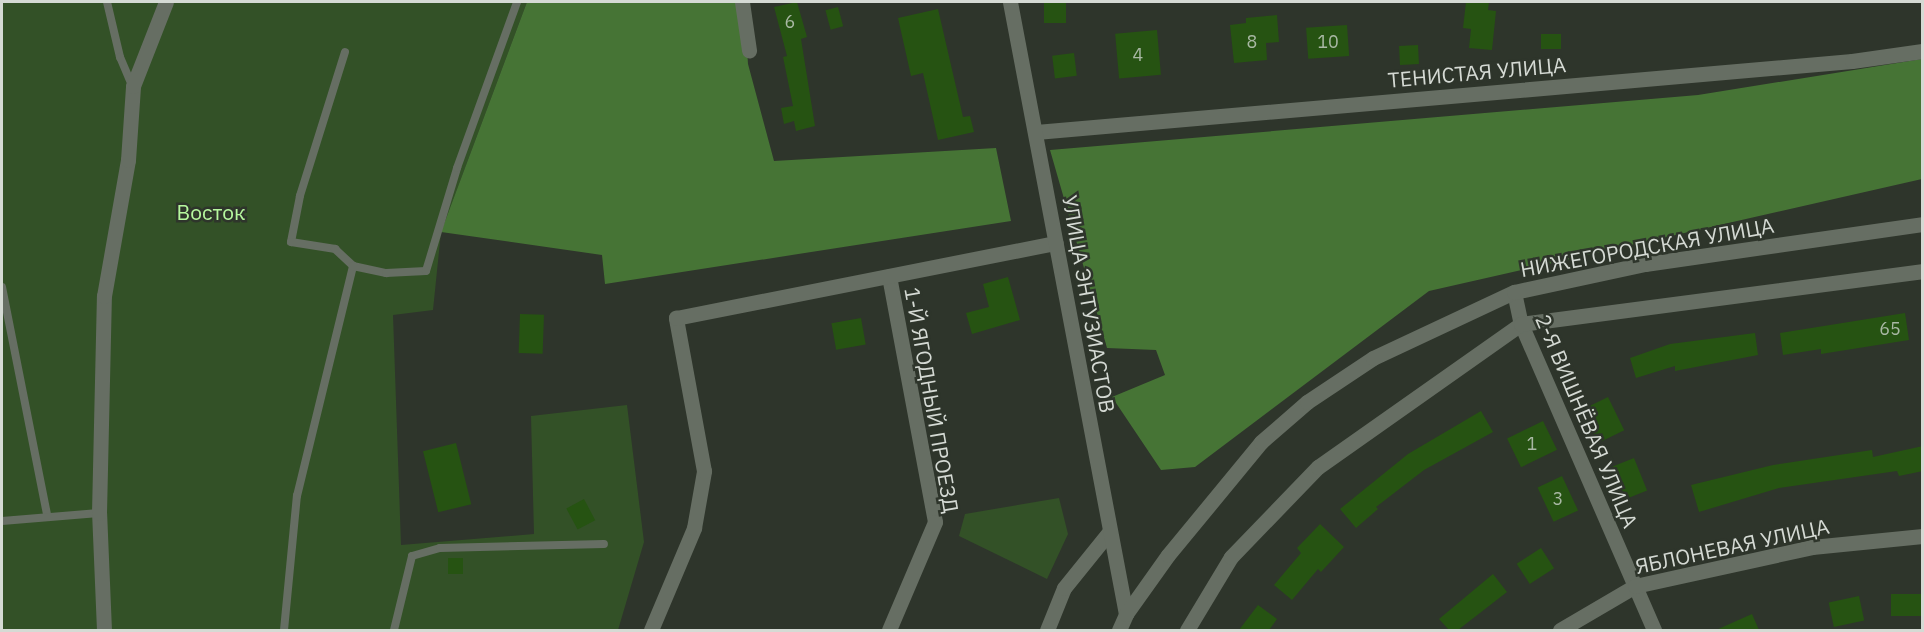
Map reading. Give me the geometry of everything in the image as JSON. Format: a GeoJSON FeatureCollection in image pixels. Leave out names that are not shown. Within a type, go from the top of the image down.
{"type":"FeatureCollection","features":[{"type":"Feature","properties":{"kind":"street"},"geometry":{"type":"LineString","coordinates":[[104,630],[99,513],[104,296],[128,160],[133,86],[166,2]]}},
{"type":"Feature","properties":{"kind":"street"},"geometry":{"type":"LineString","coordinates":[[742,2],[750,50]]}},
{"type":"Feature","properties":{"kind":"street","name":"УЛИЦА ЭНТУЗИАСТОВ"},"geometry":{"type":"LineString","coordinates":[[1010,2],[1126,614]]}},
{"type":"Feature","properties":{"kind":"street","name":"ТЕНИСТАЯ УЛИЦА"},"geometry":{"type":"LineString","coordinates":[[1036,132],[1852,61],[1923,51]]}},
{"type":"Feature","properties":{"kind":"street","name":"НИЖЕГОРОДСКАЯ УЛИЦА"},"geometry":{"type":"LineString","coordinates":[[1119,630],[1126,614],[1168,555],[1261,442],[1307,402],[1372,358],[1514,292],[1645,264],[1923,224]]}},
{"type":"Feature","properties":{"kind":"street"},"geometry":{"type":"LineString","coordinates":[[651,630],[694,528],[704,471],[676,318],[1056,243]]}},
{"type":"Feature","properties":{"kind":"street"},"geometry":{"type":"LineString","coordinates":[[1187,630],[1231,557],[1318,467],[1521,324],[1923,271]]}},
{"type":"Feature","properties":{"kind":"street","name":"1-Й ЯГОДНЫЙ ПРОЕЗД"},"geometry":{"type":"LineString","coordinates":[[888,276],[935,522],[889,630]]}},
{"type":"Feature","properties":{"kind":"street","name":"2-Я ВИШНЁВАЯ УЛИЦА"},"geometry":{"type":"LineString","coordinates":[[1514,292],[1521,324],[1654,630]]}},
{"type":"Feature","properties":{"kind":"street"},"geometry":{"type":"LineString","coordinates":[[1047,630],[1064,588],[1110,531]]}},
{"type":"Feature","properties":{"kind":"street","name":"ЯБЛОНЕВАЯ УЛИЦА"},"geometry":{"type":"LineString","coordinates":[[1560,630],[1635,586],[1812,547],[1923,536]]}},
{"type":"Feature","properties":{"kind":"lane"},"geometry":{"type":"LineString","coordinates":[[107,2],[120,57],[133,86]]}},
{"type":"Feature","properties":{"kind":"lane"},"geometry":{"type":"LineString","coordinates":[[345,52],[300,196],[291,242],[335,249],[353,266],[386,273],[426,271],[457,168],[517,2]]}},
{"type":"Feature","properties":{"kind":"lane"},"geometry":{"type":"LineString","coordinates":[[284,630],[297,496],[353,266]]}},
{"type":"Feature","properties":{"kind":"lane"},"geometry":{"type":"LineString","coordinates":[[2,287],[47,515]]}},
{"type":"Feature","properties":{"kind":"lane"},"geometry":{"type":"LineString","coordinates":[[2,521],[47,515],[99,513]]}},
{"type":"Feature","properties":{"kind":"lane"},"geometry":{"type":"LineString","coordinates":[[394,630],[412,556],[440,548],[603,544]]}},
{"type":"Feature","properties":{"kind":"green space","name":"Восток"},"geometry":{"type":"Polygon","coordinates":[[[2,2],[527,2],[441,232],[433,310],[393,315],[401,545],[534,534],[531,416],[627,405],[644,542],[618,630],[2,630],[2,2]]]}},
{"type":"Feature","properties":{"kind":"green space"},"geometry":{"type":"Polygon","coordinates":[[[527,2],[744,2],[748,64],[774,161],[996,148],[1011,221],[605,284],[602,255],[441,232],[527,2]]]}},
{"type":"Feature","properties":{"kind":"green space"},"geometry":{"type":"Polygon","coordinates":[[[1922,59],[1922,179],[1429,291],[1195,467],[1161,470],[1112,397],[1165,375],[1156,350],[1107,348],[1050,150],[1698,95],[1922,59]]]}},
{"type":"Feature","properties":{"kind":"green space"},"geometry":{"type":"Polygon","coordinates":[[[1059,498],[1068,534],[1047,579],[959,536],[965,514],[1059,498]]]}},
{"type":"Feature","properties":{"kind":"building"},"geometry":{"type":"Polygon","coordinates":[[[797,2],[807,37],[801,39],[815,126],[796,131],[794,121],[784,124],[781,108],[793,106],[783,57],[787,56],[774,7],[797,2]]]}},
{"type":"Feature","properties":{"kind":"building"},"geometry":{"type":"Polygon","coordinates":[[[1044,2],[1066,2],[1066,23],[1044,23],[1044,2]]]}},
{"type":"Feature","properties":{"kind":"building"},"geometry":{"type":"Polygon","coordinates":[[[1466,2],[1489,2],[1488,10],[1496,11],[1492,50],[1469,48],[1471,29],[1463,28],[1466,2]]]}},
{"type":"Feature","properties":{"kind":"building"},"geometry":{"type":"Polygon","coordinates":[[[838,7],[843,26],[831,30],[825,10],[838,7]]]}},
{"type":"Feature","properties":{"kind":"building"},"geometry":{"type":"Polygon","coordinates":[[[938,9],[963,117],[970,116],[974,132],[938,140],[923,73],[911,76],[898,18],[938,9]]]}},
{"type":"Feature","properties":{"kind":"building"},"geometry":{"type":"Polygon","coordinates":[[[1277,15],[1279,42],[1266,43],[1267,60],[1234,63],[1230,25],[1246,23],[1246,18],[1277,15]]]}},
{"type":"Feature","properties":{"kind":"building"},"geometry":{"type":"Polygon","coordinates":[[[1347,25],[1349,56],[1308,59],[1306,28],[1347,25]]]}},
{"type":"Feature","properties":{"kind":"building"},"geometry":{"type":"Polygon","coordinates":[[[1157,30],[1161,75],[1119,78],[1115,34],[1157,30]]]}},
{"type":"Feature","properties":{"kind":"building"},"geometry":{"type":"Polygon","coordinates":[[[1541,34],[1561,34],[1561,49],[1541,49],[1541,34]]]}},
{"type":"Feature","properties":{"kind":"building"},"geometry":{"type":"Polygon","coordinates":[[[1418,45],[1419,64],[1400,65],[1399,46],[1418,45]]]}},
{"type":"Feature","properties":{"kind":"building"},"geometry":{"type":"Polygon","coordinates":[[[1074,53],[1077,76],[1055,79],[1052,56],[1074,53]]]}},
{"type":"Feature","properties":{"kind":"building"},"geometry":{"type":"Polygon","coordinates":[[[1008,277],[1020,320],[972,334],[966,313],[989,307],[983,284],[1008,277]]]}},
{"type":"Feature","properties":{"kind":"building"},"geometry":{"type":"Polygon","coordinates":[[[1905,313],[1909,340],[1821,354],[1821,349],[1783,355],[1780,333],[1905,313]]]}},
{"type":"Feature","properties":{"kind":"building"},"geometry":{"type":"Polygon","coordinates":[[[520,314],[544,315],[543,354],[519,353],[520,314]]]}},
{"type":"Feature","properties":{"kind":"building"},"geometry":{"type":"Polygon","coordinates":[[[861,318],[866,345],[836,350],[831,323],[861,318]]]}},
{"type":"Feature","properties":{"kind":"building"},"geometry":{"type":"Polygon","coordinates":[[[1755,333],[1758,355],[1675,371],[1675,366],[1636,378],[1630,358],[1670,344],[1755,333]]]}},
{"type":"Feature","properties":{"kind":"building"},"geometry":{"type":"Polygon","coordinates":[[[1608,397],[1624,430],[1598,443],[1582,410],[1608,397]]]}},
{"type":"Feature","properties":{"kind":"building"},"geometry":{"type":"Polygon","coordinates":[[[1481,411],[1493,432],[1424,470],[1376,507],[1378,509],[1356,528],[1340,509],[1408,454],[1481,411]]]}},
{"type":"Feature","properties":{"kind":"building"},"geometry":{"type":"Polygon","coordinates":[[[1543,421],[1557,450],[1521,467],[1507,439],[1543,421]]]}},
{"type":"Feature","properties":{"kind":"building"},"geometry":{"type":"Polygon","coordinates":[[[456,443],[471,504],[438,512],[423,451],[456,443]]]}},
{"type":"Feature","properties":{"kind":"building"},"geometry":{"type":"Polygon","coordinates":[[[1923,446],[1923,471],[1899,476],[1897,471],[1779,488],[1699,512],[1691,485],[1773,465],[1872,450],[1873,457],[1923,446]]]}},
{"type":"Feature","properties":{"kind":"building"},"geometry":{"type":"Polygon","coordinates":[[[1634,458],[1647,490],[1626,499],[1613,467],[1634,458]]]}},
{"type":"Feature","properties":{"kind":"building"},"geometry":{"type":"Polygon","coordinates":[[[1562,476],[1578,510],[1554,522],[1538,487],[1562,476]]]}},
{"type":"Feature","properties":{"kind":"building"},"geometry":{"type":"Polygon","coordinates":[[[584,499],[595,520],[578,530],[566,508],[584,499]]]}},
{"type":"Feature","properties":{"kind":"building"},"geometry":{"type":"Polygon","coordinates":[[[1320,524],[1344,547],[1321,572],[1318,569],[1292,600],[1274,585],[1301,553],[1297,548],[1320,524]]]}},
{"type":"Feature","properties":{"kind":"building"},"geometry":{"type":"Polygon","coordinates":[[[1541,548],[1554,568],[1530,584],[1517,564],[1541,548]]]}},
{"type":"Feature","properties":{"kind":"building"},"geometry":{"type":"Polygon","coordinates":[[[448,558],[463,558],[463,574],[448,574],[448,558]]]}},
{"type":"Feature","properties":{"kind":"building"},"geometry":{"type":"Polygon","coordinates":[[[1493,574],[1507,592],[1458,630],[1449,630],[1439,619],[1493,574]]]}},
{"type":"Feature","properties":{"kind":"building"},"geometry":{"type":"Polygon","coordinates":[[[1891,594],[1922,594],[1922,616],[1891,616],[1891,594]]]}},
{"type":"Feature","properties":{"kind":"building"},"geometry":{"type":"Polygon","coordinates":[[[1859,596],[1864,620],[1834,627],[1829,602],[1859,596]]]}},
{"type":"Feature","properties":{"kind":"building"},"geometry":{"type":"Polygon","coordinates":[[[1258,605],[1277,619],[1269,630],[1239,630],[1258,605]]]}},
{"type":"Feature","properties":{"kind":"building"},"geometry":{"type":"Polygon","coordinates":[[[1752,614],[1759,630],[1716,630],[1752,614]]]}}]}
